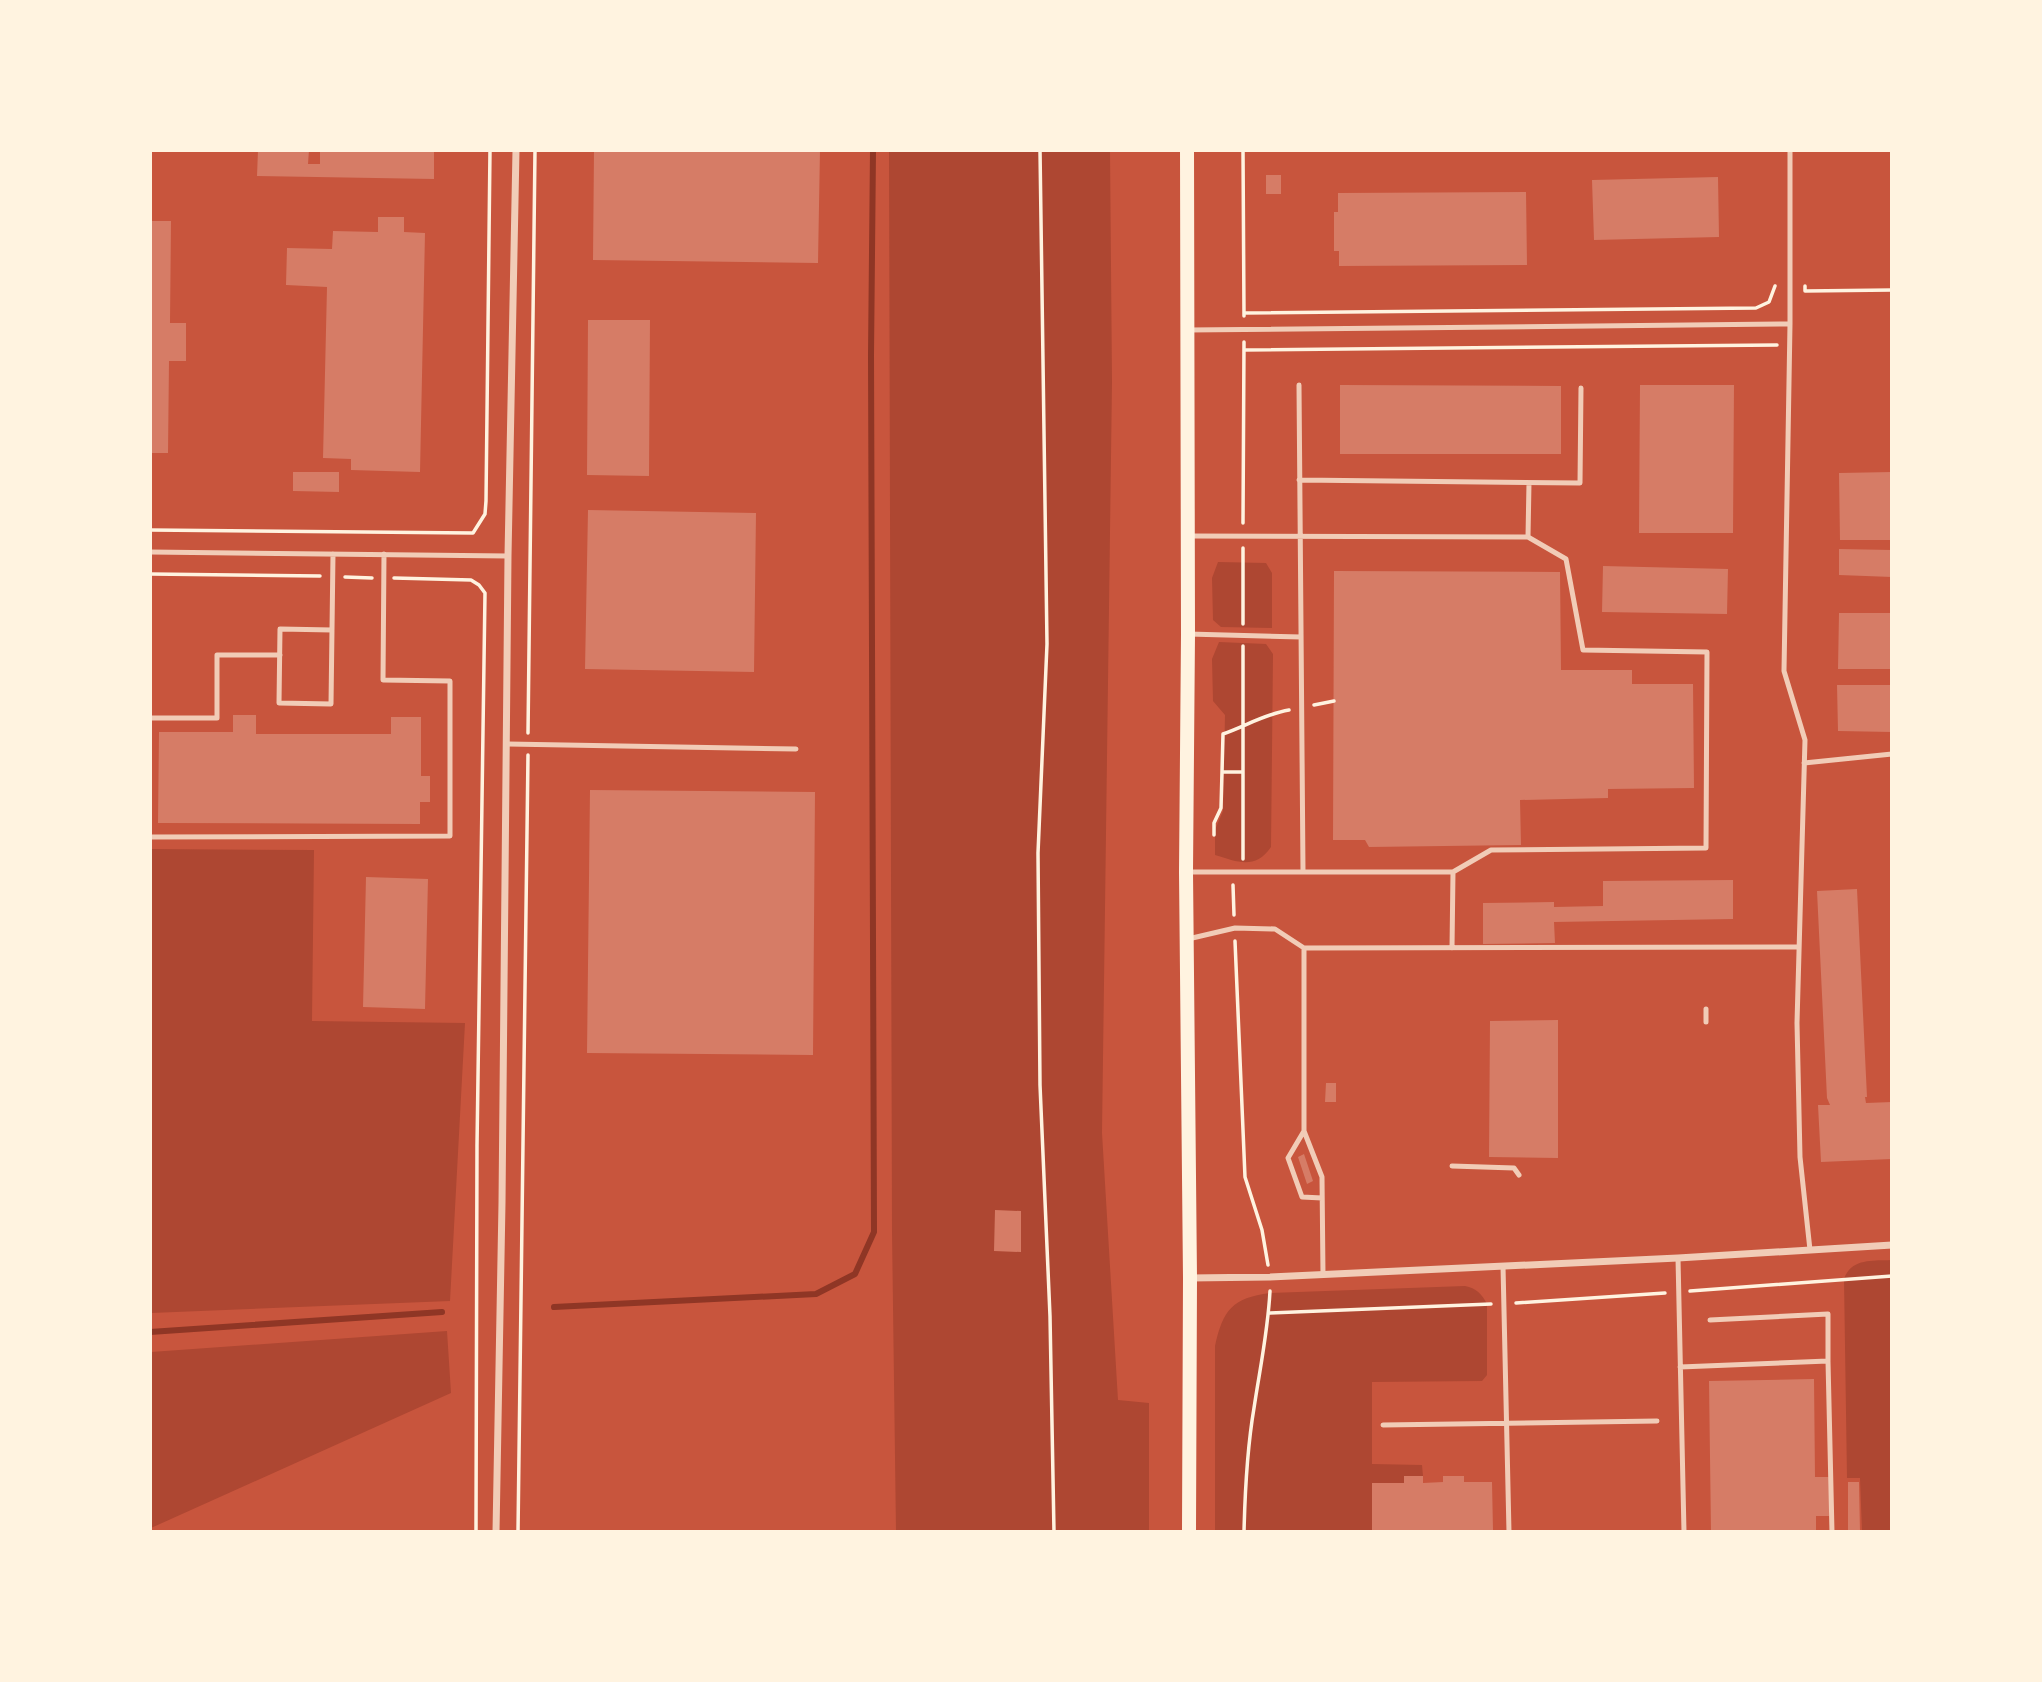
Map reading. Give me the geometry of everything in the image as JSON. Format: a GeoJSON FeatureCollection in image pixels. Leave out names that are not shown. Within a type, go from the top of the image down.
{"type":"FeatureCollection","features":[{"type":"Feature","properties":{"kind":"main road"},"geometry":{"type":"LineString","coordinates":[[1187,150],[1189,1531]]}},
{"type":"Feature","properties":{"kind":"street"},"geometry":{"type":"LineString","coordinates":[[496,1531],[508,556],[516,150]]}},
{"type":"Feature","properties":{"kind":"street"},"geometry":{"type":"LineString","coordinates":[[1190,1278],[1270,1277],[1678,1258],[1892,1245]]}},
{"type":"Feature","properties":{"kind":"lane"},"geometry":{"type":"LineString","coordinates":[[1790,150],[1790,345],[1784,671],[1805,740],[1797,947],[1800,1157],[1810,1250]]}},
{"type":"Feature","properties":{"kind":"lane"},"geometry":{"type":"LineString","coordinates":[[1187,330],[1790,324]]}},
{"type":"Feature","properties":{"kind":"lane"},"geometry":{"type":"LineString","coordinates":[[1299,385],[1303,871]]}},
{"type":"Feature","properties":{"kind":"lane"},"geometry":{"type":"LineString","coordinates":[[1299,480],[1580,483],[1581,388]]}},
{"type":"Feature","properties":{"kind":"lane"},"geometry":{"type":"LineString","coordinates":[[1528,537],[1529,483]]}},
{"type":"Feature","properties":{"kind":"lane"},"geometry":{"type":"LineString","coordinates":[[1186,872],[1453,872],[1491,850],[1706,848],[1707,652],[1583,650],[1566,559],[1528,537],[1188,536]]}},
{"type":"Feature","properties":{"kind":"lane"},"geometry":{"type":"LineString","coordinates":[[150,552],[508,556]]}},
{"type":"Feature","properties":{"kind":"lane"},"geometry":{"type":"LineString","coordinates":[[332,554],[332,630],[331,704],[279,703],[280,629],[332,630]]}},
{"type":"Feature","properties":{"kind":"lane"},"geometry":{"type":"LineString","coordinates":[[150,837],[450,836],[450,681],[383,680],[384,554]]}},
{"type":"Feature","properties":{"kind":"lane"},"geometry":{"type":"LineString","coordinates":[[1188,634],[1301,637]]}},
{"type":"Feature","properties":{"kind":"lane"},"geometry":{"type":"LineString","coordinates":[[150,718],[217,718],[217,654],[280,655]]}},
{"type":"Feature","properties":{"kind":"lane"},"geometry":{"type":"LineString","coordinates":[[506,744],[796,749]]}},
{"type":"Feature","properties":{"kind":"lane"},"geometry":{"type":"LineString","coordinates":[[1804,763],[1892,754]]}},
{"type":"Feature","properties":{"kind":"lane"},"geometry":{"type":"LineString","coordinates":[[1452,948],[1453,872]]}},
{"type":"Feature","properties":{"kind":"lane"},"geometry":{"type":"LineString","coordinates":[[1187,939],[1235,928],[1275,929],[1304,948],[1797,947]]}},
{"type":"Feature","properties":{"kind":"lane"},"geometry":{"type":"LineString","coordinates":[[1304,948],[1304,1131],[1322,1177],[1323,1274]]}},
{"type":"Feature","properties":{"kind":"lane"},"geometry":{"type":"LineString","coordinates":[[1706,1009],[1706,1022]]}},
{"type":"Feature","properties":{"kind":"lane"},"geometry":{"type":"LineString","coordinates":[[1304,1131],[1288,1158],[1302,1197],[1322,1198]]}},
{"type":"Feature","properties":{"kind":"lane"},"geometry":{"type":"LineString","coordinates":[[1452,1166],[1514,1168],[1519,1175]]}},
{"type":"Feature","properties":{"kind":"lane"},"geometry":{"type":"LineString","coordinates":[[1678,1258],[1684,1531]]}},
{"type":"Feature","properties":{"kind":"lane"},"geometry":{"type":"LineString","coordinates":[[1503,1266],[1509,1531]]}},
{"type":"Feature","properties":{"kind":"lane"},"geometry":{"type":"LineString","coordinates":[[1710,1320],[1828,1314],[1832,1531]]}},
{"type":"Feature","properties":{"kind":"lane"},"geometry":{"type":"LineString","coordinates":[[1680,1367],[1828,1361]]}},
{"type":"Feature","properties":{"kind":"lane"},"geometry":{"type":"LineString","coordinates":[[1383,1425],[1657,1421]]}},
{"type":"Feature","properties":{"kind":"path"},"geometry":{"type":"LineString","coordinates":[[150,530],[472,533],[479,526],[485,514],[486,501],[490,150]]}},
{"type":"Feature","properties":{"kind":"path"},"geometry":{"type":"LineString","coordinates":[[518,1531],[536,150]]}},
{"type":"Feature","properties":{"kind":"path"},"geometry":{"type":"LineString","coordinates":[[1040,150],[1047,644],[1038,908],[1040,1085],[1050,1316],[1054,1531]]}},
{"type":"Feature","properties":{"kind":"path"},"geometry":{"type":"LineString","coordinates":[[1243,150],[1242,871],[1233,885],[1245,1177],[1262,1230],[1270,1277],[1269,1313],[1245,1471],[1244,1531]]}},
{"type":"Feature","properties":{"kind":"path"},"geometry":{"type":"LineString","coordinates":[[1244,313],[1756,308],[1769,302],[1775,291],[1776,278]]}},
{"type":"Feature","properties":{"kind":"path"},"geometry":{"type":"LineString","coordinates":[[1805,278],[1805,291],[1892,290]]}},
{"type":"Feature","properties":{"kind":"path"},"geometry":{"type":"LineString","coordinates":[[1244,350],[1790,345]]}},
{"type":"Feature","properties":{"kind":"path"},"geometry":{"type":"LineString","coordinates":[[150,574],[471,580],[480,585],[485,593],[477,1146],[477,1531]]}},
{"type":"Feature","properties":{"kind":"path"},"geometry":{"type":"LineString","coordinates":[[1214,835],[1214,823],[1222,808],[1223,734],[1269,713],[1334,701]]}},
{"type":"Feature","properties":{"kind":"path"},"geometry":{"type":"LineString","coordinates":[[1222,772],[1243,772]]}},
{"type":"Feature","properties":{"kind":"path"},"geometry":{"type":"LineString","coordinates":[[1269,1313],[1504,1304],[1892,1276]]}},
{"type":"Feature","properties":{"kind":"shaded area"},"geometry":{"type":"Polygon","coordinates":[[[889,151],[1110,151],[1112,382],[1102,1133],[1118,1400],[1149,1403],[1149,1531],[896,1531],[892,1231],[889,151]]]}},
{"type":"Feature","properties":{"kind":"shaded area"},"geometry":{"type":"Polygon","coordinates":[[[1218,562],[1266,563],[1272,573],[1272,628],[1221,627],[1213,620],[1212,578],[1218,562]]]}},
{"type":"Feature","properties":{"kind":"shaded area"},"geometry":{"type":"Polygon","coordinates":[[[1219,642],[1266,644],[1273,654],[1271,847],[1259,859],[1246,862],[1215,855],[1215,830],[1223,811],[1225,715],[1213,701],[1212,659],[1219,642]]]}},
{"type":"Feature","properties":{"kind":"shaded area"},"geometry":{"type":"Polygon","coordinates":[[[150,849],[314,850],[312,1021],[465,1023],[450,1301],[151,1313],[150,849]]]}},
{"type":"Feature","properties":{"kind":"shaded area"},"geometry":{"type":"Polygon","coordinates":[[[1891,1260],[1891,1531],[1862,1531],[1860,1478],[1847,1478],[1844,1279],[1847,1272],[1857,1264],[1891,1260]]]}},
{"type":"Feature","properties":{"kind":"shaded area"},"geometry":{"type":"Polygon","coordinates":[[[1465,1286],[1478,1292],[1487,1304],[1487,1375],[1482,1381],[1372,1382],[1372,1464],[1422,1465],[1423,1476],[1404,1476],[1404,1483],[1372,1483],[1372,1531],[1215,1532],[1215,1346],[1222,1323],[1231,1308],[1246,1298],[1270,1293],[1465,1286]]]}},
{"type":"Feature","properties":{"kind":"shaded area"},"geometry":{"type":"Polygon","coordinates":[[[447,1331],[451,1393],[151,1528],[151,1352],[447,1331]]]}},
{"type":"Feature","properties":{"kind":"building"},"geometry":{"type":"Polygon","coordinates":[[[258,150],[309,150],[308,164],[320,164],[320,150],[434,150],[434,179],[257,176],[258,150]]]}},
{"type":"Feature","properties":{"kind":"building"},"geometry":{"type":"Polygon","coordinates":[[[594,150],[820,150],[818,263],[593,260],[594,150]]]}},
{"type":"Feature","properties":{"kind":"building"},"geometry":{"type":"Polygon","coordinates":[[[1266,175],[1281,175],[1281,194],[1266,194],[1266,175]]]}},
{"type":"Feature","properties":{"kind":"building"},"geometry":{"type":"Polygon","coordinates":[[[1718,177],[1719,237],[1594,240],[1592,180],[1718,177]]]}},
{"type":"Feature","properties":{"kind":"building"},"geometry":{"type":"Polygon","coordinates":[[[1526,192],[1527,265],[1339,266],[1339,251],[1334,251],[1334,212],[1338,212],[1338,193],[1526,192]]]}},
{"type":"Feature","properties":{"kind":"building"},"geometry":{"type":"Polygon","coordinates":[[[378,217],[404,217],[404,232],[425,233],[420,472],[351,470],[351,459],[323,458],[327,287],[286,285],[287,248],[332,249],[333,231],[378,232],[378,217]]]}},
{"type":"Feature","properties":{"kind":"building"},"geometry":{"type":"Polygon","coordinates":[[[150,221],[171,221],[170,323],[186,323],[186,361],[169,361],[168,453],[150,453],[150,221]]]}},
{"type":"Feature","properties":{"kind":"building"},"geometry":{"type":"Polygon","coordinates":[[[588,320],[650,320],[649,476],[587,475],[588,320]]]}},
{"type":"Feature","properties":{"kind":"building"},"geometry":{"type":"Polygon","coordinates":[[[1340,385],[1561,386],[1561,454],[1340,454],[1340,385]]]}},
{"type":"Feature","properties":{"kind":"building"},"geometry":{"type":"Polygon","coordinates":[[[1640,385],[1734,385],[1733,533],[1639,533],[1640,385]]]}},
{"type":"Feature","properties":{"kind":"building"},"geometry":{"type":"Polygon","coordinates":[[[293,472],[339,472],[339,492],[293,491],[293,472]]]}},
{"type":"Feature","properties":{"kind":"building"},"geometry":{"type":"Polygon","coordinates":[[[1892,472],[1892,540],[1840,540],[1839,473],[1892,472]]]}},
{"type":"Feature","properties":{"kind":"building"},"geometry":{"type":"Polygon","coordinates":[[[588,510],[756,513],[754,672],[585,669],[588,510]]]}},
{"type":"Feature","properties":{"kind":"building"},"geometry":{"type":"Polygon","coordinates":[[[1839,549],[1892,550],[1892,577],[1839,575],[1839,549]]]}},
{"type":"Feature","properties":{"kind":"building"},"geometry":{"type":"Polygon","coordinates":[[[1603,566],[1728,569],[1727,614],[1602,612],[1603,566]]]}},
{"type":"Feature","properties":{"kind":"building"},"geometry":{"type":"Polygon","coordinates":[[[1334,571],[1560,572],[1561,670],[1632,670],[1632,684],[1693,684],[1694,788],[1608,789],[1608,798],[1520,800],[1521,845],[1369,847],[1365,840],[1333,840],[1334,571]]]}},
{"type":"Feature","properties":{"kind":"building"},"geometry":{"type":"Polygon","coordinates":[[[1839,613],[1892,613],[1892,669],[1838,669],[1839,613]]]}},
{"type":"Feature","properties":{"kind":"building"},"geometry":{"type":"Polygon","coordinates":[[[1837,685],[1892,685],[1892,732],[1838,731],[1837,685]]]}},
{"type":"Feature","properties":{"kind":"building"},"geometry":{"type":"Polygon","coordinates":[[[233,715],[256,715],[256,734],[391,734],[391,717],[421,717],[421,776],[430,776],[430,802],[420,802],[420,824],[158,823],[159,732],[233,732],[233,715]]]}},
{"type":"Feature","properties":{"kind":"building"},"geometry":{"type":"Polygon","coordinates":[[[590,790],[815,792],[813,1055],[587,1053],[590,790]]]}},
{"type":"Feature","properties":{"kind":"building"},"geometry":{"type":"Polygon","coordinates":[[[366,877],[428,879],[425,1009],[363,1007],[366,877]]]}},
{"type":"Feature","properties":{"kind":"building"},"geometry":{"type":"Polygon","coordinates":[[[1733,880],[1733,919],[1554,922],[1555,943],[1483,944],[1483,903],[1554,902],[1554,907],[1603,906],[1603,881],[1733,880]]]}},
{"type":"Feature","properties":{"kind":"building"},"geometry":{"type":"Polygon","coordinates":[[[1857,889],[1865,1097],[1866,1103],[1892,1102],[1892,1159],[1821,1162],[1818,1105],[1830,1105],[1827,1098],[1817,891],[1857,889]]]}},
{"type":"Feature","properties":{"kind":"building"},"geometry":{"type":"Polygon","coordinates":[[[1558,1020],[1558,1158],[1489,1157],[1490,1021],[1558,1020]]]}},
{"type":"Feature","properties":{"kind":"building"},"geometry":{"type":"Polygon","coordinates":[[[1326,1083],[1336,1083],[1336,1102],[1325,1102],[1326,1083]]]}},
{"type":"Feature","properties":{"kind":"building"},"geometry":{"type":"Polygon","coordinates":[[[1304,1154],[1313,1181],[1307,1184],[1298,1157],[1304,1154]]]}},
{"type":"Feature","properties":{"kind":"building"},"geometry":{"type":"Polygon","coordinates":[[[995,1210],[1021,1211],[1021,1252],[994,1251],[995,1210]]]}},
{"type":"Feature","properties":{"kind":"building"},"geometry":{"type":"Polygon","coordinates":[[[1814,1379],[1815,1477],[1829,1477],[1829,1516],[1816,1516],[1816,1532],[1711,1532],[1709,1381],[1814,1379]]]}},
{"type":"Feature","properties":{"kind":"building"},"geometry":{"type":"Polygon","coordinates":[[[1404,1476],[1423,1476],[1423,1483],[1443,1482],[1443,1476],[1464,1476],[1464,1482],[1492,1482],[1493,1530],[1372,1532],[1372,1483],[1404,1483],[1404,1476]]]}},
{"type":"Feature","properties":{"kind":"building"},"geometry":{"type":"Polygon","coordinates":[[[1848,1482],[1859,1482],[1860,1532],[1848,1532],[1848,1482]]]}},
{"type":"Feature","properties":{"kind":"waterway"},"geometry":{"type":"LineString","coordinates":[[554,1307],[816,1294],[855,1274],[874,1232],[871,356],[873,150]]}},
{"type":"Feature","properties":{"kind":"waterway"},"geometry":{"type":"LineString","coordinates":[[150,1332],[442,1312]]}}]}
